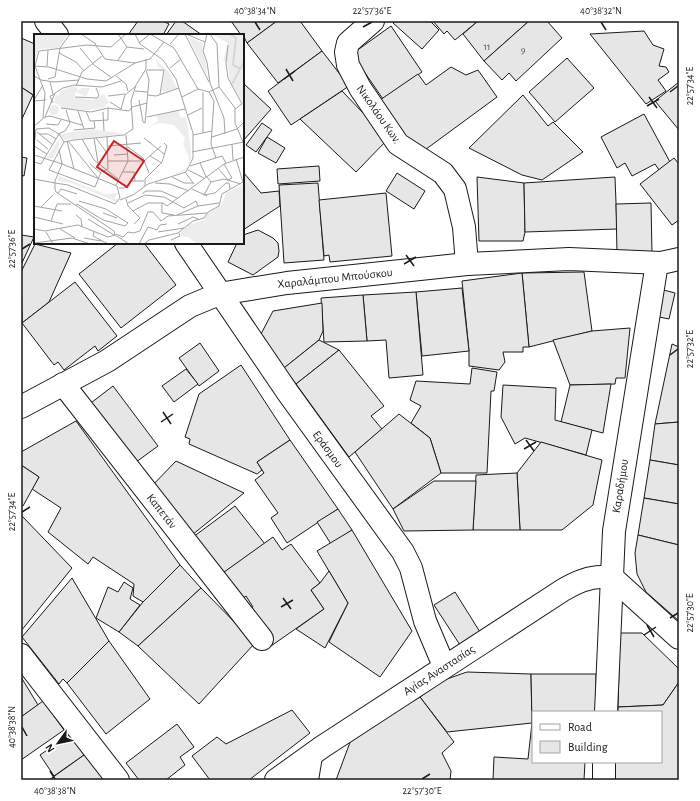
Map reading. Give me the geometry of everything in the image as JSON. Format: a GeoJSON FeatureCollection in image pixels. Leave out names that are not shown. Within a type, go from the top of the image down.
{"type":"FeatureCollection","features":[{"type":"Feature","properties":{"kind":"street"},"geometry":{"type":"LineString","coordinates":[[46,21],[57,34]]}},
{"type":"Feature","properties":{"kind":"street","name":"Νικολάου Κων."},"geometry":{"type":"LineString","coordinates":[[373,21],[354,36],[348,43],[346,52],[348,65],[360,88],[398,144],[443,173],[455,189],[464,227],[467,264]]}},
{"type":"Feature","properties":{"kind":"street","name":"Εράσμου"},"geometry":{"type":"LineString","coordinates":[[187,244],[219,294],[332,455],[403,552],[411,568],[427,627],[444,666]]}},
{"type":"Feature","properties":{"kind":"street","name":"Χαραλάμπου Μπούσκου"},"geometry":{"type":"LineString","coordinates":[[21,407],[107,360],[190,306],[219,294],[287,283],[467,264],[570,259],[657,263],[679,259]]}},
{"type":"Feature","properties":{"kind":"street","name":"Καραδήμου"},"geometry":{"type":"LineString","coordinates":[[606,711],[610,578],[617,504],[657,263]]}},
{"type":"Feature","properties":{"kind":"street","name":"Καπετάν"},"geometry":{"type":"LineString","coordinates":[[63,384],[262,639]]}},
{"type":"Feature","properties":{"kind":"street","name":"Αγίας Αναστασίας"},"geometry":{"type":"LineString","coordinates":[[276,780],[444,666],[563,590],[588,579],[604,576],[610,578]]}},
{"type":"Feature","properties":{"kind":"street"},"geometry":{"type":"LineString","coordinates":[[610,578],[623,586],[679,638]]}},
{"type":"Feature","properties":{"kind":"street"},"geometry":{"type":"LineString","coordinates":[[21,655],[118,780]]}},
{"type":"Feature","properties":{"kind":"street"},"geometry":{"type":"LineString","coordinates":[[307,780],[311,756]]}},
{"type":"Feature","properties":{"kind":"street"},"geometry":{"type":"LineString","coordinates":[[604,763],[604,780]]}},
{"type":"Feature","properties":{"kind":"building"},"geometry":{"type":"Polygon","coordinates":[[[138,21],[163,21],[169,24],[164,34],[129,34],[138,21]]]}},
{"type":"Feature","properties":{"kind":"building"},"geometry":{"type":"Polygon","coordinates":[[[176,21],[182,21],[201,34],[167,34],[176,21]]]}},
{"type":"Feature","properties":{"kind":"building"},"geometry":{"type":"Polygon","coordinates":[[[231,21],[277,21],[247,43],[244,34],[240,34],[231,21]]]}},
{"type":"Feature","properties":{"kind":"building"},"geometry":{"type":"Polygon","coordinates":[[[277,21],[300,21],[322,51],[278,83],[247,43],[277,21]]]}},
{"type":"Feature","properties":{"kind":"building"},"geometry":{"type":"Polygon","coordinates":[[[395,21],[430,21],[439,30],[422,49],[393,23],[395,21]]]}},
{"type":"Feature","properties":{"kind":"building"},"geometry":{"type":"Polygon","coordinates":[[[433,21],[478,21],[455,40],[447,31],[444,34],[433,21]]]}},
{"type":"Feature","properties":{"kind":"building"},"geometry":{"type":"Polygon","coordinates":[[[478,21],[529,21],[484,61],[463,34],[478,21]]]}},
{"type":"Feature","properties":{"kind":"building"},"geometry":{"type":"Polygon","coordinates":[[[529,21],[547,21],[562,38],[516,81],[509,73],[502,80],[484,61],[529,21]]]}},
{"type":"Feature","properties":{"kind":"building"},"geometry":{"type":"Polygon","coordinates":[[[391,26],[422,72],[383,99],[352,54],[391,26]]]}},
{"type":"Feature","properties":{"kind":"building"},"geometry":{"type":"Polygon","coordinates":[[[644,31],[653,45],[664,49],[659,66],[666,67],[669,72],[658,80],[666,91],[646,104],[590,34],[644,31]]]}},
{"type":"Feature","properties":{"kind":"building"},"geometry":{"type":"Polygon","coordinates":[[[21,38],[34,44],[34,95],[21,87],[21,38]]]}},
{"type":"Feature","properties":{"kind":"building"},"geometry":{"type":"Polygon","coordinates":[[[322,51],[349,86],[291,125],[268,91],[322,51]]]}},
{"type":"Feature","properties":{"kind":"building"},"geometry":{"type":"Polygon","coordinates":[[[567,58],[594,88],[555,122],[529,92],[567,58]]]}},
{"type":"Feature","properties":{"kind":"building"},"geometry":{"type":"Polygon","coordinates":[[[451,67],[466,75],[478,70],[497,97],[418,155],[380,100],[418,74],[426,85],[451,67]]]}},
{"type":"Feature","properties":{"kind":"building"},"geometry":{"type":"Polygon","coordinates":[[[679,82],[679,130],[655,101],[679,82]]]}},
{"type":"Feature","properties":{"kind":"building"},"geometry":{"type":"Polygon","coordinates":[[[244,84],[271,109],[244,140],[244,84]]]}},
{"type":"Feature","properties":{"kind":"building"},"geometry":{"type":"Polygon","coordinates":[[[21,87],[33,95],[21,121],[21,87]]]}},
{"type":"Feature","properties":{"kind":"building"},"geometry":{"type":"Polygon","coordinates":[[[342,91],[388,139],[356,172],[300,119],[342,91]]]}},
{"type":"Feature","properties":{"kind":"building"},"geometry":{"type":"Polygon","coordinates":[[[523,95],[548,126],[553,122],[583,152],[542,180],[522,175],[469,148],[523,95]]]}},
{"type":"Feature","properties":{"kind":"building"},"geometry":{"type":"Polygon","coordinates":[[[644,114],[670,162],[659,170],[655,164],[632,176],[625,163],[617,168],[601,137],[644,114]]]}},
{"type":"Feature","properties":{"kind":"building"},"geometry":{"type":"Polygon","coordinates":[[[262,123],[272,130],[256,152],[246,145],[262,123]]]}},
{"type":"Feature","properties":{"kind":"building"},"geometry":{"type":"Polygon","coordinates":[[[267,137],[285,148],[276,163],[258,153],[267,137]]]}},
{"type":"Feature","properties":{"kind":"building"},"geometry":{"type":"Polygon","coordinates":[[[21,157],[27,158],[24,176],[21,175],[21,157]]]}},
{"type":"Feature","properties":{"kind":"building"},"geometry":{"type":"Polygon","coordinates":[[[674,158],[679,164],[679,220],[672,225],[640,184],[674,158]]]}},
{"type":"Feature","properties":{"kind":"building"},"geometry":{"type":"Polygon","coordinates":[[[319,166],[320,181],[278,184],[277,169],[319,166]]]}},
{"type":"Feature","properties":{"kind":"building"},"geometry":{"type":"Polygon","coordinates":[[[244,173],[261,193],[279,191],[280,206],[244,229],[244,173]]]}},
{"type":"Feature","properties":{"kind":"building"},"geometry":{"type":"Polygon","coordinates":[[[397,173],[425,191],[414,209],[386,191],[397,173]]]}},
{"type":"Feature","properties":{"kind":"building"},"geometry":{"type":"Polygon","coordinates":[[[477,177],[524,183],[525,232],[523,241],[479,241],[477,177]]]}},
{"type":"Feature","properties":{"kind":"building"},"geometry":{"type":"Polygon","coordinates":[[[615,177],[617,229],[525,232],[524,183],[615,177]]]}},
{"type":"Feature","properties":{"kind":"building"},"geometry":{"type":"Polygon","coordinates":[[[318,183],[324,260],[284,263],[279,185],[318,183]]]}},
{"type":"Feature","properties":{"kind":"building"},"geometry":{"type":"Polygon","coordinates":[[[386,193],[392,256],[330,262],[329,255],[324,256],[319,200],[386,193]]]}},
{"type":"Feature","properties":{"kind":"building"},"geometry":{"type":"Polygon","coordinates":[[[651,203],[652,253],[617,254],[616,204],[651,203]]]}},
{"type":"Feature","properties":{"kind":"building"},"geometry":{"type":"Polygon","coordinates":[[[258,230],[273,238],[278,243],[278,257],[253,275],[228,262],[237,244],[244,244],[244,235],[258,230]]]}},
{"type":"Feature","properties":{"kind":"building"},"geometry":{"type":"Polygon","coordinates":[[[21,235],[34,237],[21,265],[21,235]]]}},
{"type":"Feature","properties":{"kind":"building"},"geometry":{"type":"Polygon","coordinates":[[[35,244],[71,253],[49,302],[22,323],[21,272],[35,244]]]}},
{"type":"Feature","properties":{"kind":"building"},"geometry":{"type":"Polygon","coordinates":[[[117,244],[145,244],[176,285],[121,328],[79,274],[117,244]]]}},
{"type":"Feature","properties":{"kind":"building"},"geometry":{"type":"Polygon","coordinates":[[[584,272],[592,331],[529,347],[522,273],[584,272]]]}},
{"type":"Feature","properties":{"kind":"building"},"geometry":{"type":"Polygon","coordinates":[[[522,273],[529,347],[523,347],[523,352],[503,352],[505,362],[499,370],[469,366],[469,351],[462,281],[522,273]]]}},
{"type":"Feature","properties":{"kind":"building"},"geometry":{"type":"Polygon","coordinates":[[[75,282],[117,336],[98,351],[95,346],[64,370],[58,362],[54,365],[22,323],[75,282]]]}},
{"type":"Feature","properties":{"kind":"building"},"geometry":{"type":"Polygon","coordinates":[[[462,288],[469,351],[422,356],[416,292],[462,288]]]}},
{"type":"Feature","properties":{"kind":"building"},"geometry":{"type":"Polygon","coordinates":[[[660,289],[675,293],[669,319],[654,316],[660,289]]]}},
{"type":"Feature","properties":{"kind":"building"},"geometry":{"type":"Polygon","coordinates":[[[416,292],[423,375],[389,378],[386,340],[367,341],[363,295],[416,292]]]}},
{"type":"Feature","properties":{"kind":"building"},"geometry":{"type":"Polygon","coordinates":[[[363,295],[367,341],[324,342],[321,298],[363,295]]]}},
{"type":"Feature","properties":{"kind":"building"},"geometry":{"type":"Polygon","coordinates":[[[322,303],[323,331],[319,340],[284,368],[261,334],[273,311],[322,303]]]}},
{"type":"Feature","properties":{"kind":"building"},"geometry":{"type":"Polygon","coordinates":[[[630,328],[625,378],[616,378],[615,384],[570,385],[553,340],[592,331],[630,328]]]}},
{"type":"Feature","properties":{"kind":"building"},"geometry":{"type":"Polygon","coordinates":[[[319,340],[339,350],[296,384],[284,368],[319,340]]]}},
{"type":"Feature","properties":{"kind":"building"},"geometry":{"type":"Polygon","coordinates":[[[200,343],[219,371],[199,386],[179,358],[200,343]]]}},
{"type":"Feature","properties":{"kind":"building"},"geometry":{"type":"Polygon","coordinates":[[[672,344],[679,347],[679,422],[655,424],[672,344]]]}},
{"type":"Feature","properties":{"kind":"building"},"geometry":{"type":"Polygon","coordinates":[[[339,350],[384,406],[371,416],[382,429],[349,457],[296,384],[339,350]]]}},
{"type":"Feature","properties":{"kind":"building"},"geometry":{"type":"Polygon","coordinates":[[[241,365],[290,440],[257,462],[262,470],[257,474],[189,444],[190,439],[185,437],[199,394],[241,365]]]}},
{"type":"Feature","properties":{"kind":"building"},"geometry":{"type":"Polygon","coordinates":[[[472,368],[497,372],[494,391],[491,391],[487,473],[441,473],[430,438],[411,423],[421,406],[410,400],[416,381],[470,384],[472,368]]]}},
{"type":"Feature","properties":{"kind":"building"},"geometry":{"type":"Polygon","coordinates":[[[186,369],[198,384],[174,402],[162,386],[186,369]]]}},
{"type":"Feature","properties":{"kind":"building"},"geometry":{"type":"Polygon","coordinates":[[[611,384],[603,433],[561,422],[570,385],[611,384]]]}},
{"type":"Feature","properties":{"kind":"building"},"geometry":{"type":"Polygon","coordinates":[[[503,385],[556,388],[555,420],[592,430],[586,455],[525,438],[515,444],[501,417],[503,385]]]}},
{"type":"Feature","properties":{"kind":"building"},"geometry":{"type":"Polygon","coordinates":[[[113,386],[158,446],[132,465],[87,406],[113,386]]]}},
{"type":"Feature","properties":{"kind":"building"},"geometry":{"type":"Polygon","coordinates":[[[399,414],[430,438],[441,473],[393,509],[355,452],[399,414]]]}},
{"type":"Feature","properties":{"kind":"building"},"geometry":{"type":"Polygon","coordinates":[[[76,421],[180,565],[143,602],[133,596],[134,584],[93,557],[88,564],[48,532],[61,508],[32,489],[39,477],[21,465],[21,452],[76,421]]]}},
{"type":"Feature","properties":{"kind":"building"},"geometry":{"type":"Polygon","coordinates":[[[679,422],[679,465],[650,460],[655,424],[679,422]]]}},
{"type":"Feature","properties":{"kind":"building"},"geometry":{"type":"Polygon","coordinates":[[[290,440],[338,509],[287,543],[271,518],[278,513],[255,480],[264,473],[257,462],[290,440]]]}},
{"type":"Feature","properties":{"kind":"building"},"geometry":{"type":"Polygon","coordinates":[[[541,442],[602,460],[593,505],[562,530],[520,530],[517,473],[541,442]]]}},
{"type":"Feature","properties":{"kind":"building"},"geometry":{"type":"Polygon","coordinates":[[[650,460],[679,465],[679,504],[644,498],[650,460]]]}},
{"type":"Feature","properties":{"kind":"building"},"geometry":{"type":"Polygon","coordinates":[[[176,461],[244,493],[187,539],[148,490],[176,461]]]}},
{"type":"Feature","properties":{"kind":"building"},"geometry":{"type":"Polygon","coordinates":[[[21,465],[39,477],[23,506],[21,505],[21,465]]]}},
{"type":"Feature","properties":{"kind":"building"},"geometry":{"type":"Polygon","coordinates":[[[517,473],[520,530],[473,530],[476,475],[517,473]]]}},
{"type":"Feature","properties":{"kind":"building"},"geometry":{"type":"Polygon","coordinates":[[[434,481],[476,481],[473,530],[404,531],[393,509],[434,481]]]}},
{"type":"Feature","properties":{"kind":"building"},"geometry":{"type":"Polygon","coordinates":[[[644,498],[679,504],[679,545],[638,535],[644,498]]]}},
{"type":"Feature","properties":{"kind":"building"},"geometry":{"type":"Polygon","coordinates":[[[235,506],[265,544],[220,575],[189,540],[235,506]]]}},
{"type":"Feature","properties":{"kind":"building"},"geometry":{"type":"Polygon","coordinates":[[[338,509],[352,530],[331,544],[317,522],[338,509]]]}},
{"type":"Feature","properties":{"kind":"building"},"geometry":{"type":"Polygon","coordinates":[[[21,515],[72,568],[21,631],[21,515]]]}},
{"type":"Feature","properties":{"kind":"building"},"geometry":{"type":"Polygon","coordinates":[[[352,530],[412,631],[380,677],[329,642],[348,603],[317,551],[352,530]]]}},
{"type":"Feature","properties":{"kind":"building"},"geometry":{"type":"Polygon","coordinates":[[[638,535],[679,545],[679,621],[646,592],[637,574],[635,553],[638,535]]]}},
{"type":"Feature","properties":{"kind":"building"},"geometry":{"type":"Polygon","coordinates":[[[273,537],[282,550],[291,544],[320,583],[311,590],[324,609],[271,646],[247,612],[253,607],[246,596],[239,601],[220,575],[273,537]]]}},
{"type":"Feature","properties":{"kind":"building"},"geometry":{"type":"Polygon","coordinates":[[[180,565],[201,588],[138,646],[119,632],[143,602],[180,565]]]}},
{"type":"Feature","properties":{"kind":"building"},"geometry":{"type":"Polygon","coordinates":[[[329,571],[348,603],[325,648],[296,629],[324,609],[311,590],[320,583],[329,571]]]}},
{"type":"Feature","properties":{"kind":"building"},"geometry":{"type":"Polygon","coordinates":[[[72,578],[109,641],[67,683],[63,679],[59,684],[22,637],[72,578]]]}},
{"type":"Feature","properties":{"kind":"building"},"geometry":{"type":"Polygon","coordinates":[[[124,582],[133,588],[130,599],[140,605],[119,632],[96,618],[108,587],[118,592],[124,582]]]}},
{"type":"Feature","properties":{"kind":"building"},"geometry":{"type":"Polygon","coordinates":[[[201,588],[255,643],[199,704],[138,646],[201,588]]]}},
{"type":"Feature","properties":{"kind":"building"},"geometry":{"type":"Polygon","coordinates":[[[455,592],[480,632],[460,645],[434,605],[455,592]]]}},
{"type":"Feature","properties":{"kind":"building"},"geometry":{"type":"Polygon","coordinates":[[[620,633],[642,633],[679,669],[679,682],[663,705],[618,707],[620,633]]]}},
{"type":"Feature","properties":{"kind":"building"},"geometry":{"type":"Polygon","coordinates":[[[109,641],[150,699],[106,734],[67,683],[109,641]]]}},
{"type":"Feature","properties":{"kind":"building"},"geometry":{"type":"Polygon","coordinates":[[[467,672],[531,674],[532,723],[447,732],[420,697],[444,680],[467,672]]]}},
{"type":"Feature","properties":{"kind":"building"},"geometry":{"type":"Polygon","coordinates":[[[531,674],[596,674],[596,711],[532,711],[532,723],[531,674]]]}},
{"type":"Feature","properties":{"kind":"building"},"geometry":{"type":"Polygon","coordinates":[[[21,677],[38,705],[21,717],[21,677]]]}},
{"type":"Feature","properties":{"kind":"building"},"geometry":{"type":"Polygon","coordinates":[[[679,682],[679,780],[614,780],[615,763],[662,763],[662,711],[618,711],[618,707],[663,705],[679,682]]]}},
{"type":"Feature","properties":{"kind":"building"},"geometry":{"type":"Polygon","coordinates":[[[420,697],[454,742],[442,753],[451,771],[450,780],[336,780],[352,737],[420,697]]]}},
{"type":"Feature","properties":{"kind":"building"},"geometry":{"type":"Polygon","coordinates":[[[43,701],[64,730],[21,760],[21,717],[43,701]]]}},
{"type":"Feature","properties":{"kind":"building"},"geometry":{"type":"Polygon","coordinates":[[[292,710],[310,733],[249,780],[210,780],[192,756],[217,737],[226,744],[292,710]]]}},
{"type":"Feature","properties":{"kind":"building"},"geometry":{"type":"Polygon","coordinates":[[[532,723],[532,763],[585,763],[584,780],[493,780],[494,757],[528,759],[532,723]]]}},
{"type":"Feature","properties":{"kind":"building"},"geometry":{"type":"Polygon","coordinates":[[[177,724],[194,747],[180,757],[185,765],[166,780],[139,780],[126,763],[177,724]]]}},
{"type":"Feature","properties":{"kind":"building"},"geometry":{"type":"Polygon","coordinates":[[[70,734],[84,755],[54,776],[40,755],[70,734]]]}},
{"type":"Feature","properties":{"kind":"building"},"geometry":{"type":"Polygon","coordinates":[[[86,753],[106,780],[49,780],[84,755],[86,753]]]}}]}
